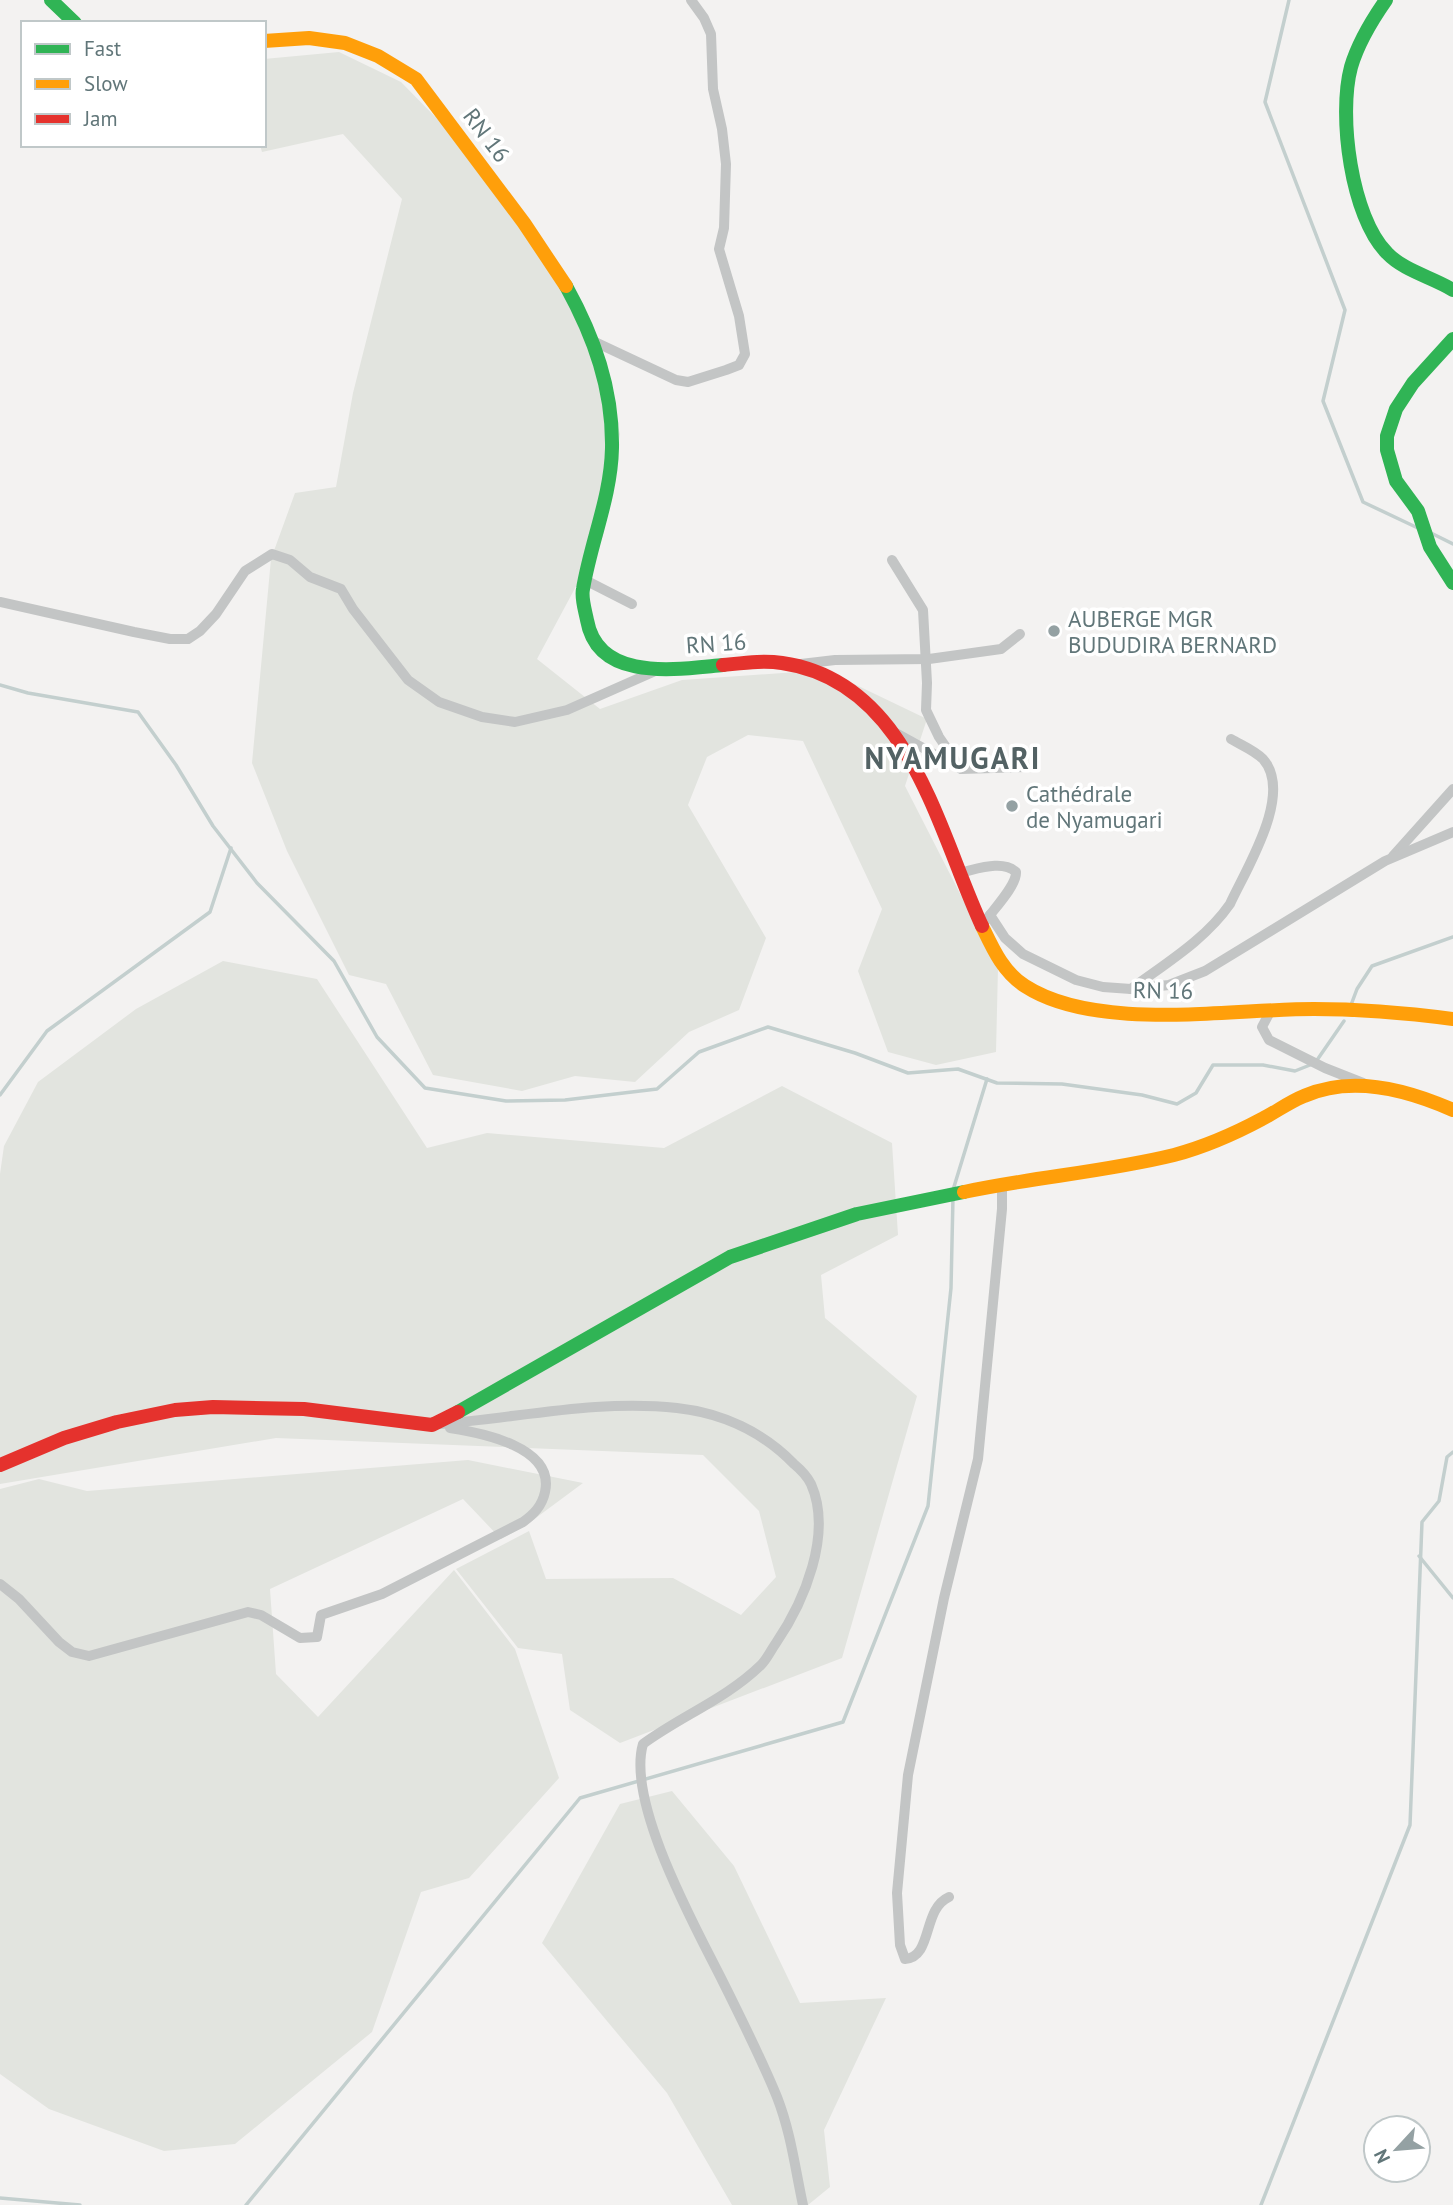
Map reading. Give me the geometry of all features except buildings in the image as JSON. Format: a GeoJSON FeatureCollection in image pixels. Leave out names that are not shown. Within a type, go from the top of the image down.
{"type":"FeatureCollection","features":[{"type":"Feature","properties":{"kind":"main road"},"geometry":{"type":"LineString","coordinates":[[51,0],[73,21]]}},
{"type":"Feature","properties":{"kind":"main road"},"geometry":{"type":"LineString","coordinates":[[1385,0],[1376,13],[1351,68],[1346,94],[1346,121],[1358,195],[1374,236],[1387,252],[1404,265],[1453,290]]}},
{"type":"Feature","properties":{"kind":"main road","name":"RN 16"},"geometry":{"type":"LineString","coordinates":[[266,41],[333,38],[385,58],[416,79],[552,261],[581,310],[595,342],[611,412],[612,448],[607,492],[582,592],[582,608],[597,645],[611,659],[631,667],[653,671],[772,662],[822,674],[854,691],[878,712],[893,731],[914,769],[958,873],[986,921],[997,958],[1013,978],[1044,996],[1070,1006],[1100,1011],[1170,1014],[1327,1009],[1453,1019]]}},
{"type":"Feature","properties":{"kind":"main road"},"geometry":{"type":"LineString","coordinates":[[1452,344],[1411,386],[1391,420],[1385,450],[1396,482],[1424,522],[1437,563],[1453,583]]}},
{"type":"Feature","properties":{"kind":"main road"},"geometry":{"type":"LineString","coordinates":[[0,1465],[64,1438],[175,1410],[213,1407],[304,1409],[432,1424],[480,1401],[730,1257],[857,1214],[1002,1184],[1135,1164],[1177,1154],[1208,1144],[1250,1125],[1304,1095],[1350,1086],[1374,1087],[1426,1098],[1453,1110]]}},
{"type":"Feature","properties":{"kind":"street"},"geometry":{"type":"LineString","coordinates":[[595,342],[676,380],[688,382],[736,366],[743,361],[745,354],[739,316],[719,249],[724,228],[726,164],[713,89],[711,34],[691,0]]}},
{"type":"Feature","properties":{"kind":"street"},"geometry":{"type":"LineString","coordinates":[[0,602],[170,639],[188,639],[216,614],[245,571],[272,554],[290,560],[310,577],[341,589],[353,610],[408,680],[439,702],[482,717],[515,722],[567,710],[653,671]]}},
{"type":"Feature","properties":{"kind":"street"},"geometry":{"type":"LineString","coordinates":[[892,560],[923,610],[926,710],[939,737],[961,769]]}},
{"type":"Feature","properties":{"kind":"street"},"geometry":{"type":"LineString","coordinates":[[585,580],[632,604]]}},
{"type":"Feature","properties":{"kind":"street"},"geometry":{"type":"LineString","coordinates":[[794,666],[835,660],[926,659],[1001,649],[1020,634]]}},
{"type":"Feature","properties":{"kind":"street"},"geometry":{"type":"LineString","coordinates":[[893,731],[961,769],[1026,767]]}},
{"type":"Feature","properties":{"kind":"street"},"geometry":{"type":"LineString","coordinates":[[1131,989],[1200,938],[1222,915],[1230,904],[1269,819],[1274,786],[1271,774],[1262,759],[1231,739]]}},
{"type":"Feature","properties":{"kind":"street"},"geometry":{"type":"LineString","coordinates":[[1390,859],[1453,789]]}},
{"type":"Feature","properties":{"kind":"street"},"geometry":{"type":"LineString","coordinates":[[958,873],[1000,865],[1012,867],[1017,877],[986,921],[1023,954],[1076,980],[1103,987],[1131,989],[1170,985],[1205,971],[1390,859],[1453,832]]}},
{"type":"Feature","properties":{"kind":"street"},"geometry":{"type":"LineString","coordinates":[[1271,1010],[1262,1027],[1269,1040],[1325,1068],[1374,1087]]}},
{"type":"Feature","properties":{"kind":"street"},"geometry":{"type":"LineString","coordinates":[[949,1897],[938,1905],[922,1948],[916,1956],[905,1959],[899,1936],[897,1893],[908,1775],[944,1598],[978,1459],[1002,1209],[1002,1184]]}},
{"type":"Feature","properties":{"kind":"street"},"geometry":{"type":"LineString","coordinates":[[432,1424],[497,1420],[588,1407],[679,1408],[750,1429],[779,1449],[810,1483],[818,1520],[812,1568],[803,1597],[786,1629],[763,1663],[710,1705],[643,1744],[640,1754],[640,1771],[648,1816],[685,1906],[744,2023],[790,2131],[803,2205]]}},
{"type":"Feature","properties":{"kind":"street"},"geometry":{"type":"LineString","coordinates":[[0,1584],[19,1599],[59,1642],[72,1652],[89,1656],[248,1612],[261,1615],[300,1638],[317,1637],[321,1615],[382,1594],[536,1513],[543,1499],[546,1478],[541,1465],[518,1447],[481,1433],[432,1424]]}},
{"type":"Feature","properties":{"kind":"shaded area"},"geometry":{"type":"Polygon","coordinates":[[[339,52],[401,82],[499,182],[588,317],[620,434],[603,536],[537,659],[600,709],[682,680],[825,670],[927,719],[905,786],[998,968],[996,1052],[936,1065],[888,1052],[858,971],[882,909],[803,741],[748,735],[707,757],[688,805],[766,938],[739,1010],[689,1032],[635,1082],[575,1076],[522,1091],[433,1075],[386,984],[349,975],[287,851],[252,763],[271,559],[295,493],[336,487],[353,393],[402,199],[343,134],[262,152],[261,147],[266,147],[266,59],[339,52]]]}},
{"type":"Feature","properties":{"kind":"shaded area"},"geometry":{"type":"Polygon","coordinates":[[[223,961],[317,979],[427,1148],[487,1133],[664,1148],[782,1086],[892,1143],[898,1235],[821,1275],[825,1318],[917,1396],[842,1658],[620,1743],[570,1710],[562,1654],[518,1648],[456,1569],[529,1531],[546,1579],[673,1578],[741,1615],[776,1577],[759,1511],[703,1455],[276,1438],[0,1484],[0,1174],[4,1146],[38,1082],[136,1009],[223,961]]]}},
{"type":"Feature","properties":{"kind":"shaded area"},"geometry":{"type":"Polygon","coordinates":[[[468,1460],[583,1483],[525,1526],[501,1539],[463,1499],[270,1589],[276,1674],[318,1717],[454,1570],[515,1649],[559,1778],[469,1878],[421,1892],[372,2032],[235,2144],[164,2151],[49,2109],[0,2074],[0,1489],[39,1479],[87,1491],[468,1460]]]}},
{"type":"Feature","properties":{"kind":"shaded area"},"geometry":{"type":"Polygon","coordinates":[[[672,1791],[734,1866],[800,2003],[886,1998],[824,2130],[830,2187],[808,2205],[732,2205],[667,2093],[542,1943],[620,1804],[672,1791]]]}},
{"type":"Feature","properties":{"kind":"waterway"},"geometry":{"type":"LineString","coordinates":[[1289,0],[1265,102],[1345,310],[1323,401],[1363,502],[1420,529]]}},
{"type":"Feature","properties":{"kind":"waterway"},"geometry":{"type":"LineString","coordinates":[[1431,533],[1453,544]]}},
{"type":"Feature","properties":{"kind":"waterway"},"geometry":{"type":"LineString","coordinates":[[0,685],[28,693],[138,712],[176,765],[213,826],[257,883],[334,961],[377,1037],[425,1088],[506,1101],[565,1100],[657,1089],[699,1052],[768,1027],[855,1053],[908,1073],[958,1069],[997,1083],[1062,1084],[1142,1095],[1177,1104],[1196,1093],[1213,1065],[1263,1065],[1295,1071],[1315,1063],[1344,1021]]}},
{"type":"Feature","properties":{"kind":"waterway"},"geometry":{"type":"LineString","coordinates":[[0,1095],[47,1031],[210,912],[231,848]]}},
{"type":"Feature","properties":{"kind":"waterway"},"geometry":{"type":"LineString","coordinates":[[1351,1005],[1357,989],[1372,966],[1453,937]]}},
{"type":"Feature","properties":{"kind":"waterway"},"geometry":{"type":"LineString","coordinates":[[953,1190],[987,1079]]}},
{"type":"Feature","properties":{"kind":"waterway"},"geometry":{"type":"LineString","coordinates":[[246,2205],[580,1798],[843,1722],[928,1506],[951,1288],[953,1197]]}},
{"type":"Feature","properties":{"kind":"waterway"},"geometry":{"type":"LineString","coordinates":[[1261,2205],[1410,1825],[1422,1522],[1439,1501],[1447,1457],[1453,1452]]}},
{"type":"Feature","properties":{"kind":"waterway"},"geometry":{"type":"LineString","coordinates":[[1419,1556],[1453,1598]]}},
{"type":"Feature","properties":{"kind":"waterway"},"geometry":{"type":"LineString","coordinates":[[0,2198],[80,2205]]}},
{"type":"Feature","properties":{"kind":"traffic: fast"},"geometry":{"type":"LineString","coordinates":[[51,0],[73,21]]}},
{"type":"Feature","properties":{"kind":"traffic: fast"},"geometry":{"type":"LineString","coordinates":[[1386,0],[1357,49],[1347,87],[1347,137],[1356,191],[1364,216],[1387,253],[1402,265],[1453,290]]}},
{"type":"Feature","properties":{"kind":"traffic: fast"},"geometry":{"type":"LineString","coordinates":[[566,286],[600,364],[611,426],[612,448],[608,484],[583,593],[587,620],[594,640],[607,654],[623,663],[642,668],[684,669],[723,665]]}},
{"type":"Feature","properties":{"kind":"traffic: fast"},"geometry":{"type":"LineString","coordinates":[[1453,339],[1413,383],[1396,409],[1387,436],[1387,450],[1396,481],[1418,511],[1430,547],[1453,583]]}},
{"type":"Feature","properties":{"kind":"traffic: fast"},"geometry":{"type":"LineString","coordinates":[[458,1412],[730,1257],[857,1214],[964,1192]]}},
{"type":"Feature","properties":{"kind":"traffic: slow"},"geometry":{"type":"LineString","coordinates":[[266,41],[309,38],[345,43],[378,56],[416,79],[524,223],[566,286]]}},
{"type":"Feature","properties":{"kind":"traffic: slow"},"geometry":{"type":"LineString","coordinates":[[982,926],[999,959],[1017,980],[1054,1000],[1088,1009],[1165,1015],[1332,1009],[1453,1019]]}},
{"type":"Feature","properties":{"kind":"traffic: slow"},"geometry":{"type":"LineString","coordinates":[[964,1192],[1174,1155],[1230,1135],[1293,1101],[1322,1090],[1360,1086],[1379,1088],[1417,1096],[1453,1110]]}},
{"type":"Feature","properties":{"kind":"traffic: jam"},"geometry":{"type":"LineString","coordinates":[[723,665],[782,663],[825,675],[860,698],[889,729],[913,765],[982,926]]}},
{"type":"Feature","properties":{"kind":"traffic: jam"},"geometry":{"type":"LineString","coordinates":[[0,1465],[64,1438],[117,1422],[175,1410],[213,1407],[304,1409],[432,1425],[458,1412]]}},
{"type":"Feature","properties":{"kind":"place","name":"AUBERGE MGR BUDUDIRA BERNARD"},"geometry":{"type":"Point","coordinates":[1054,631]}},
{"type":"Feature","properties":{"kind":"place","name":"Cathédrale de Nyamugari"},"geometry":{"type":"Point","coordinates":[1012,806]}},
{"type":"Feature","properties":{"kind":"district","name":"NYAMUGARI"},"geometry":{"type":"Point","coordinates":[953,757]}}]}
